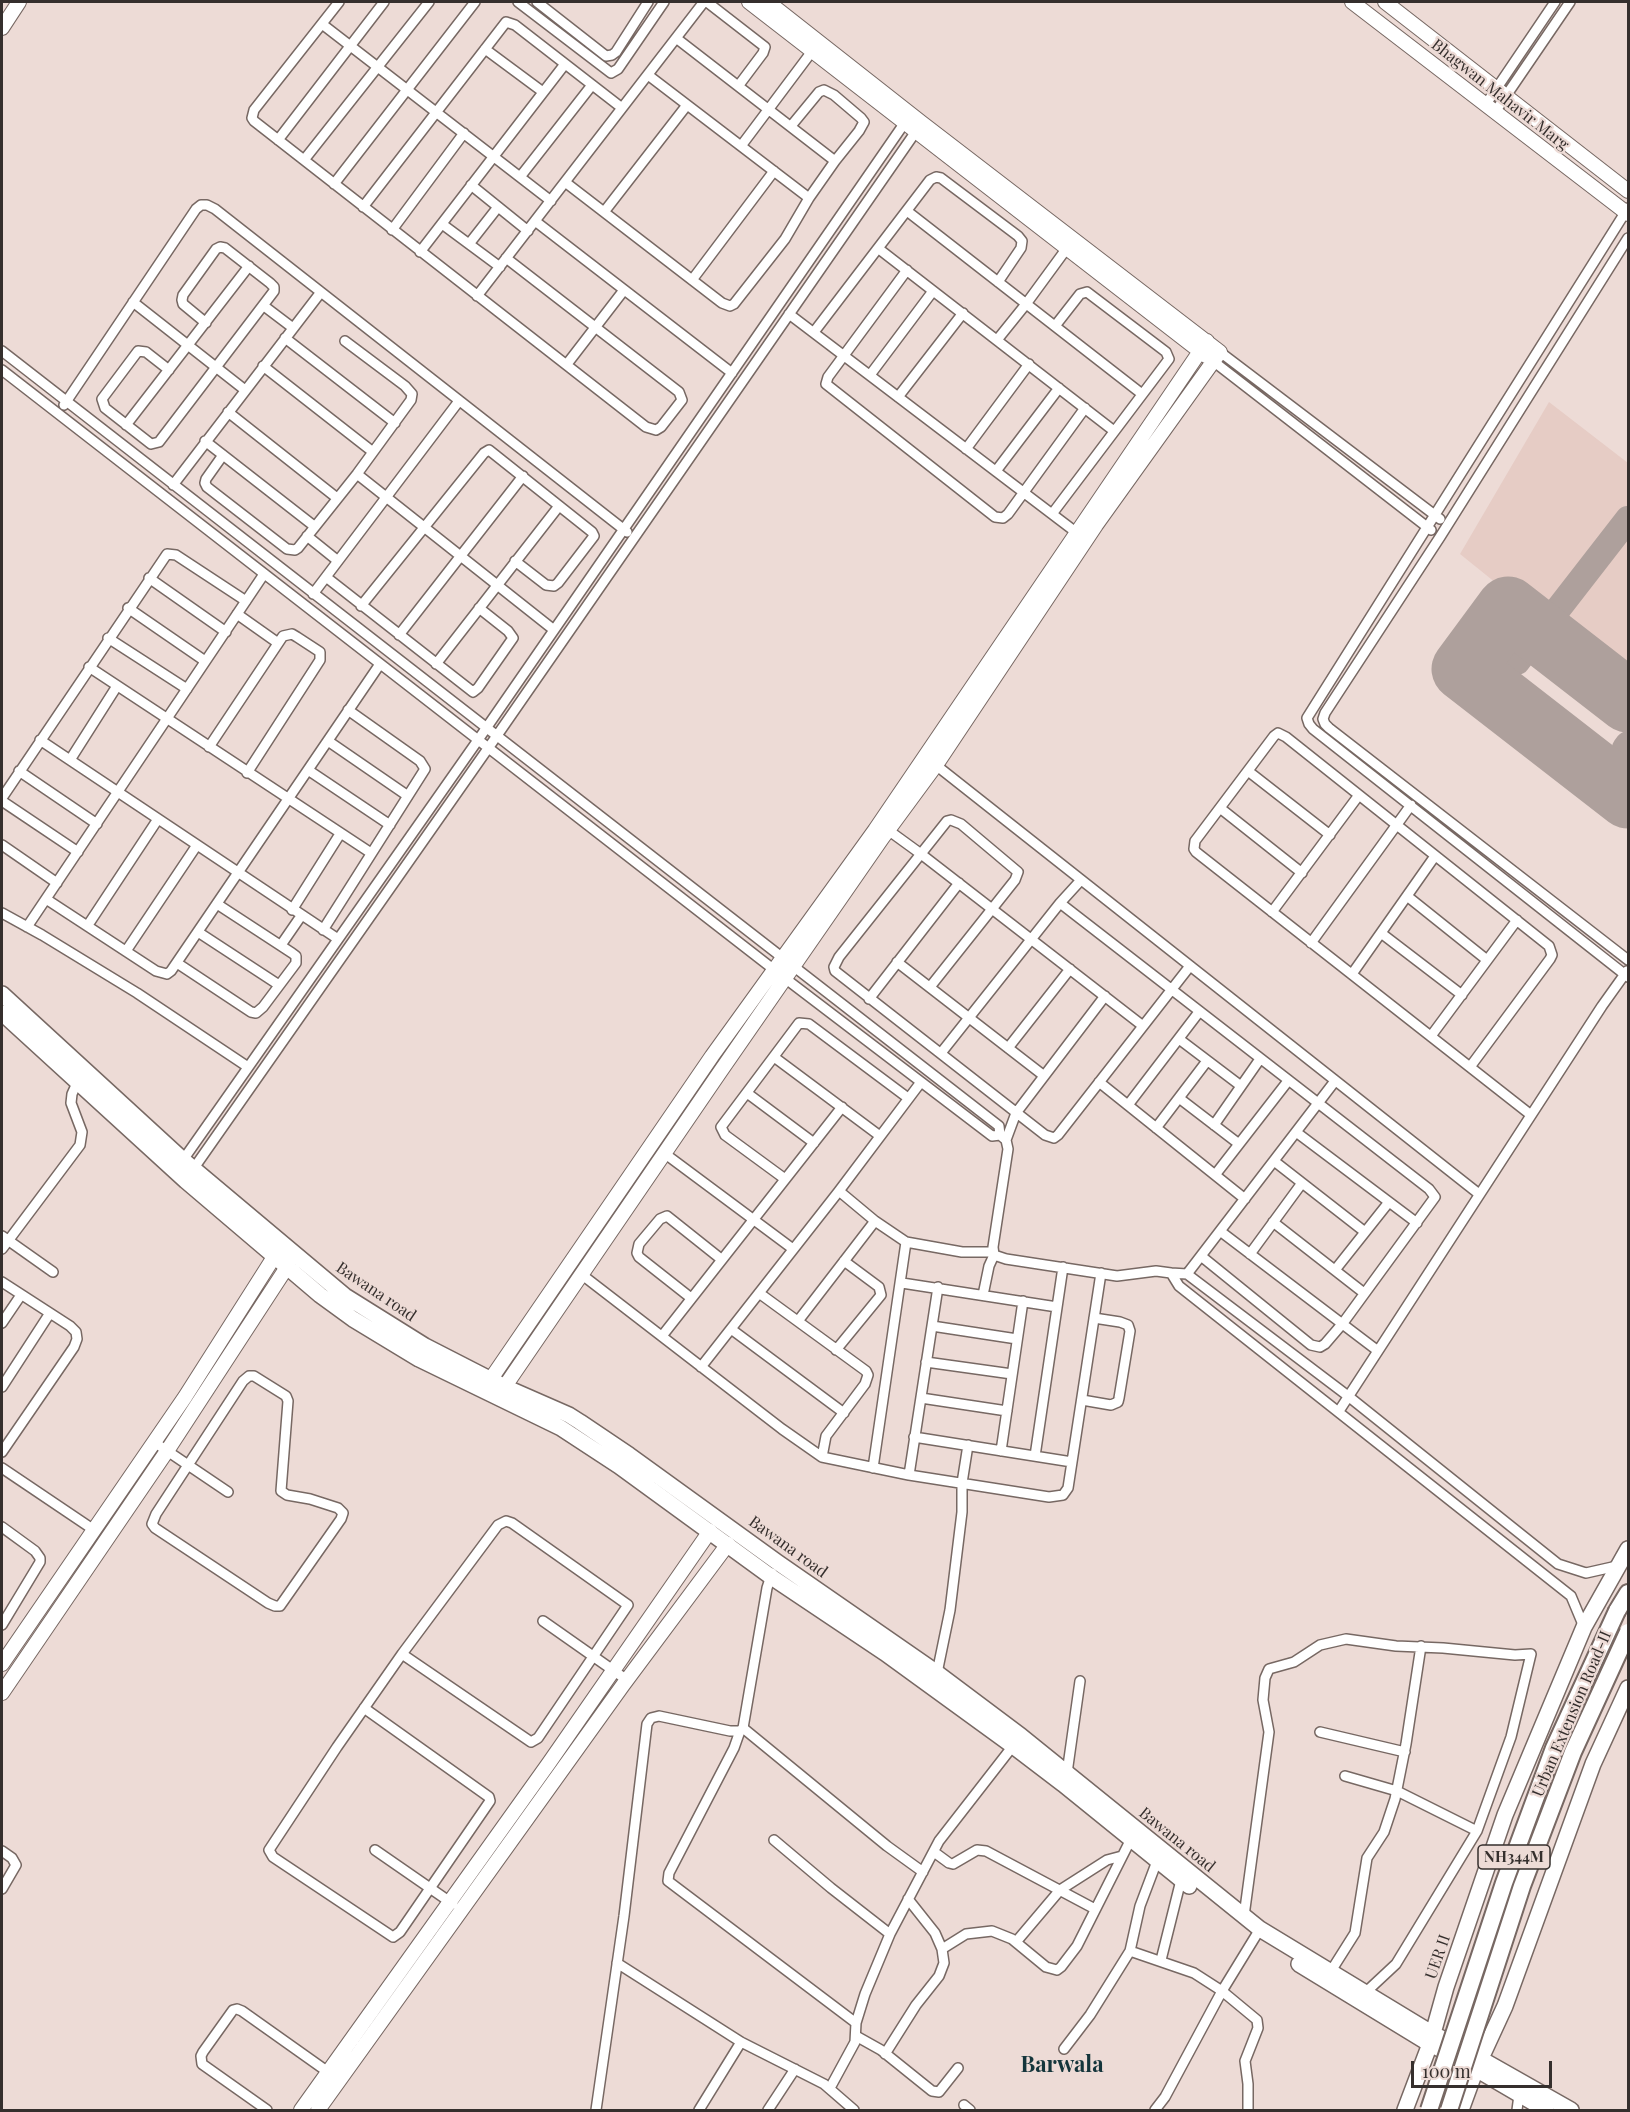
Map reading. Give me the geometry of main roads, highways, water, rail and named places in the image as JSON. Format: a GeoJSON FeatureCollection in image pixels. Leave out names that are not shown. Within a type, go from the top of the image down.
{"type":"FeatureCollection","features":[{"type":"Feature","properties":{"kind":"highway","name":"Urban Extension Road-II"},"geometry":{"type":"LineString","coordinates":[[1429,2110],[1504,1883],[1554,1748],[1617,1611],[1629,1593]]}},
{"type":"Feature","properties":{"kind":"highway","name":"Urban Extension Road-II"},"geometry":{"type":"LineString","coordinates":[[1449,2110],[1535,1853],[1573,1752],[1629,1632]]}},
{"type":"Feature","properties":{"kind":"main road","name":"Bawana road"},"geometry":{"type":"LineString","coordinates":[[2,994],[188,1164],[345,1296],[568,1432],[728,1544],[774,1569],[937,1673],[1157,1861],[1258,1933],[1431,2039],[1571,2110]]}},
{"type":"Feature","properties":{"kind":"main road","name":"Bawana road"},"geometry":{"type":"LineString","coordinates":[[2,1013],[186,1181],[287,1268],[357,1322],[419,1359],[570,1415],[885,1653],[1067,1773],[1244,1916],[1258,1933],[1331,1971],[1431,2039]]}},
{"type":"Feature","properties":{"kind":"main road","name":"UER II"},"geometry":{"type":"LineString","coordinates":[[1405,2110],[1431,2039],[1505,1815],[1584,1627],[1629,1548]]}},
{"type":"Feature","properties":{"kind":"main road"},"geometry":{"type":"LineString","coordinates":[[1461,2110],[1505,2006],[1593,1764],[1629,1688]]}},
{"type":"Feature","properties":{"kind":"main road","name":"Bawana road"},"geometry":{"type":"LineString","coordinates":[[1479,2064],[1520,2095],[1546,2110]]}},
{"type":"Feature","properties":{"kind":"district","name":"Barwala"},"geometry":{"type":"Point","coordinates":[1062,2065]}}]}
